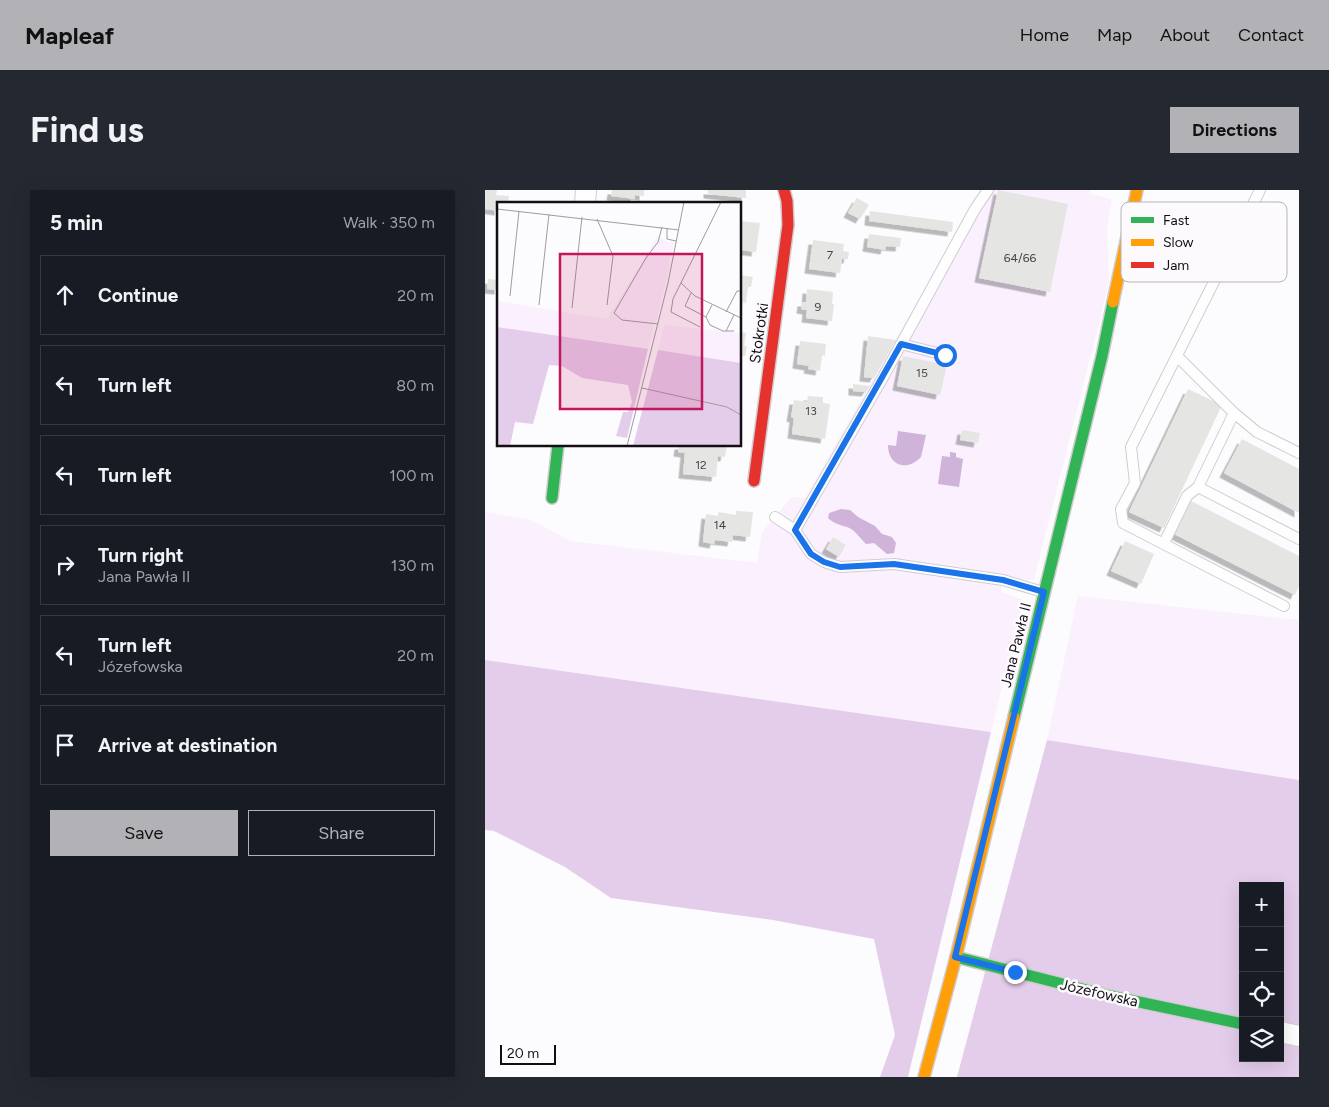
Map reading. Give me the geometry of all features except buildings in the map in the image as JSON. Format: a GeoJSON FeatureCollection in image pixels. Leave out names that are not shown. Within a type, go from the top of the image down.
{"type":"FeatureCollection","features":[{"type":"Feature","properties":{"kind":"street","name":"Stokrotki"},"geometry":{"type":"LineString","coordinates":[[754,481],[789,225],[784,190]]}},
{"type":"Feature","properties":{"kind":"street","name":"Jana Pawła II"},"geometry":{"type":"LineString","coordinates":[[924,1077],[1102,356],[1121,266]]}},
{"type":"Feature","properties":{"kind":"street"},"geometry":{"type":"LineString","coordinates":[[552,498],[558,446]]}},
{"type":"Feature","properties":{"kind":"street","name":"Józefowska"},"geometry":{"type":"LineString","coordinates":[[955,957],[1105,995],[1239,1023]]}},
{"type":"Feature","properties":{"kind":"street"},"geometry":{"type":"LineString","coordinates":[[1284,1033],[1299,1036]]}},
{"type":"Feature","properties":{"kind":"lane"},"geometry":{"type":"LineString","coordinates":[[795,530],[975,209],[988,190]]}},
{"type":"Feature","properties":{"kind":"lane"},"geometry":{"type":"LineString","coordinates":[[1254,202],[1260,190]]}},
{"type":"Feature","properties":{"kind":"lane"},"geometry":{"type":"LineString","coordinates":[[1214,282],[1131,447],[1135,483],[1121,509],[1123,523],[1284,606]]}},
{"type":"Feature","properties":{"kind":"lane"},"geometry":{"type":"LineString","coordinates":[[901,344],[945,355]]}},
{"type":"Feature","properties":{"kind":"lane"},"geometry":{"type":"LineString","coordinates":[[1177,356],[1234,413],[1257,432],[1299,453]]}},
{"type":"Feature","properties":{"kind":"lane"},"geometry":{"type":"LineString","coordinates":[[1164,543],[1187,496],[1198,487],[1234,413]]}},
{"type":"Feature","properties":{"kind":"lane"},"geometry":{"type":"LineString","coordinates":[[1198,487],[1299,539]]}},
{"type":"Feature","properties":{"kind":"lane"},"geometry":{"type":"LineString","coordinates":[[775,517],[795,530],[811,554],[824,562],[840,567],[894,564],[1003,580],[1044,592]]}},
{"type":"Feature","properties":{"kind":"shaded area"},"geometry":{"type":"Polygon","coordinates":[[[981,190],[1090,190],[1090,194],[1112,199],[1107,229],[1109,283],[1034,579],[1026,581],[1004,575],[1001,592],[1023,600],[991,732],[485,660],[485,512],[529,519],[571,541],[757,563],[762,532],[792,497],[805,498],[981,190]]]}},
{"type":"Feature","properties":{"kind":"shaded area"},"geometry":{"type":"Polygon","coordinates":[[[898,431],[926,435],[921,457],[916,462],[904,465],[895,462],[891,458],[888,445],[896,446],[898,431]]]}},
{"type":"Feature","properties":{"kind":"shaded area"},"geometry":{"type":"Polygon","coordinates":[[[950,452],[956,453],[956,457],[963,459],[959,487],[938,484],[942,456],[950,457],[950,452]]]}},
{"type":"Feature","properties":{"kind":"shaded area"},"geometry":{"type":"Polygon","coordinates":[[[841,509],[850,510],[858,517],[875,526],[882,534],[892,537],[896,543],[894,553],[887,554],[874,543],[866,544],[853,530],[834,523],[828,518],[829,513],[841,509]]]}},
{"type":"Feature","properties":{"kind":"shaded area"},"geometry":{"type":"Polygon","coordinates":[[[1078,596],[1299,620],[1299,780],[1047,740],[1078,596]]]}},
{"type":"Feature","properties":{"kind":"shaded area"},"geometry":{"type":"Polygon","coordinates":[[[485,660],[991,732],[908,1077],[880,1077],[895,1035],[874,939],[773,920],[611,898],[565,867],[494,831],[485,830],[485,660]]]}},
{"type":"Feature","properties":{"kind":"shaded area"},"geometry":{"type":"Polygon","coordinates":[[[1047,740],[1299,780],[1299,1077],[957,1077],[1047,740]]]}},
{"type":"Feature","properties":{"kind":"traffic: fast"},"geometry":{"type":"LineString","coordinates":[[1014,717],[1102,356],[1113,302]]}},
{"type":"Feature","properties":{"kind":"traffic: fast"},"geometry":{"type":"LineString","coordinates":[[552,498],[558,446]]}},
{"type":"Feature","properties":{"kind":"traffic: fast"},"geometry":{"type":"LineString","coordinates":[[956,957],[1106,995],[1239,1023]]}},
{"type":"Feature","properties":{"kind":"traffic: slow"},"geometry":{"type":"LineString","coordinates":[[1134,202],[1137,190]]}},
{"type":"Feature","properties":{"kind":"traffic: slow"},"geometry":{"type":"LineString","coordinates":[[1113,302],[1121,265]]}},
{"type":"Feature","properties":{"kind":"traffic: slow"},"geometry":{"type":"LineString","coordinates":[[924,1077],[956,957],[1014,717]]}},
{"type":"Feature","properties":{"kind":"traffic: jam"},"geometry":{"type":"LineString","coordinates":[[754,481],[788,225],[787,201],[784,190]]}},
{"type":"Feature","properties":{"kind":"route"},"geometry":{"type":"LineString","coordinates":[[945,355],[901,344],[795,530],[811,554],[824,562],[840,567],[894,564],[1003,580],[1044,592],[955,957],[1015,972]]}}]}
